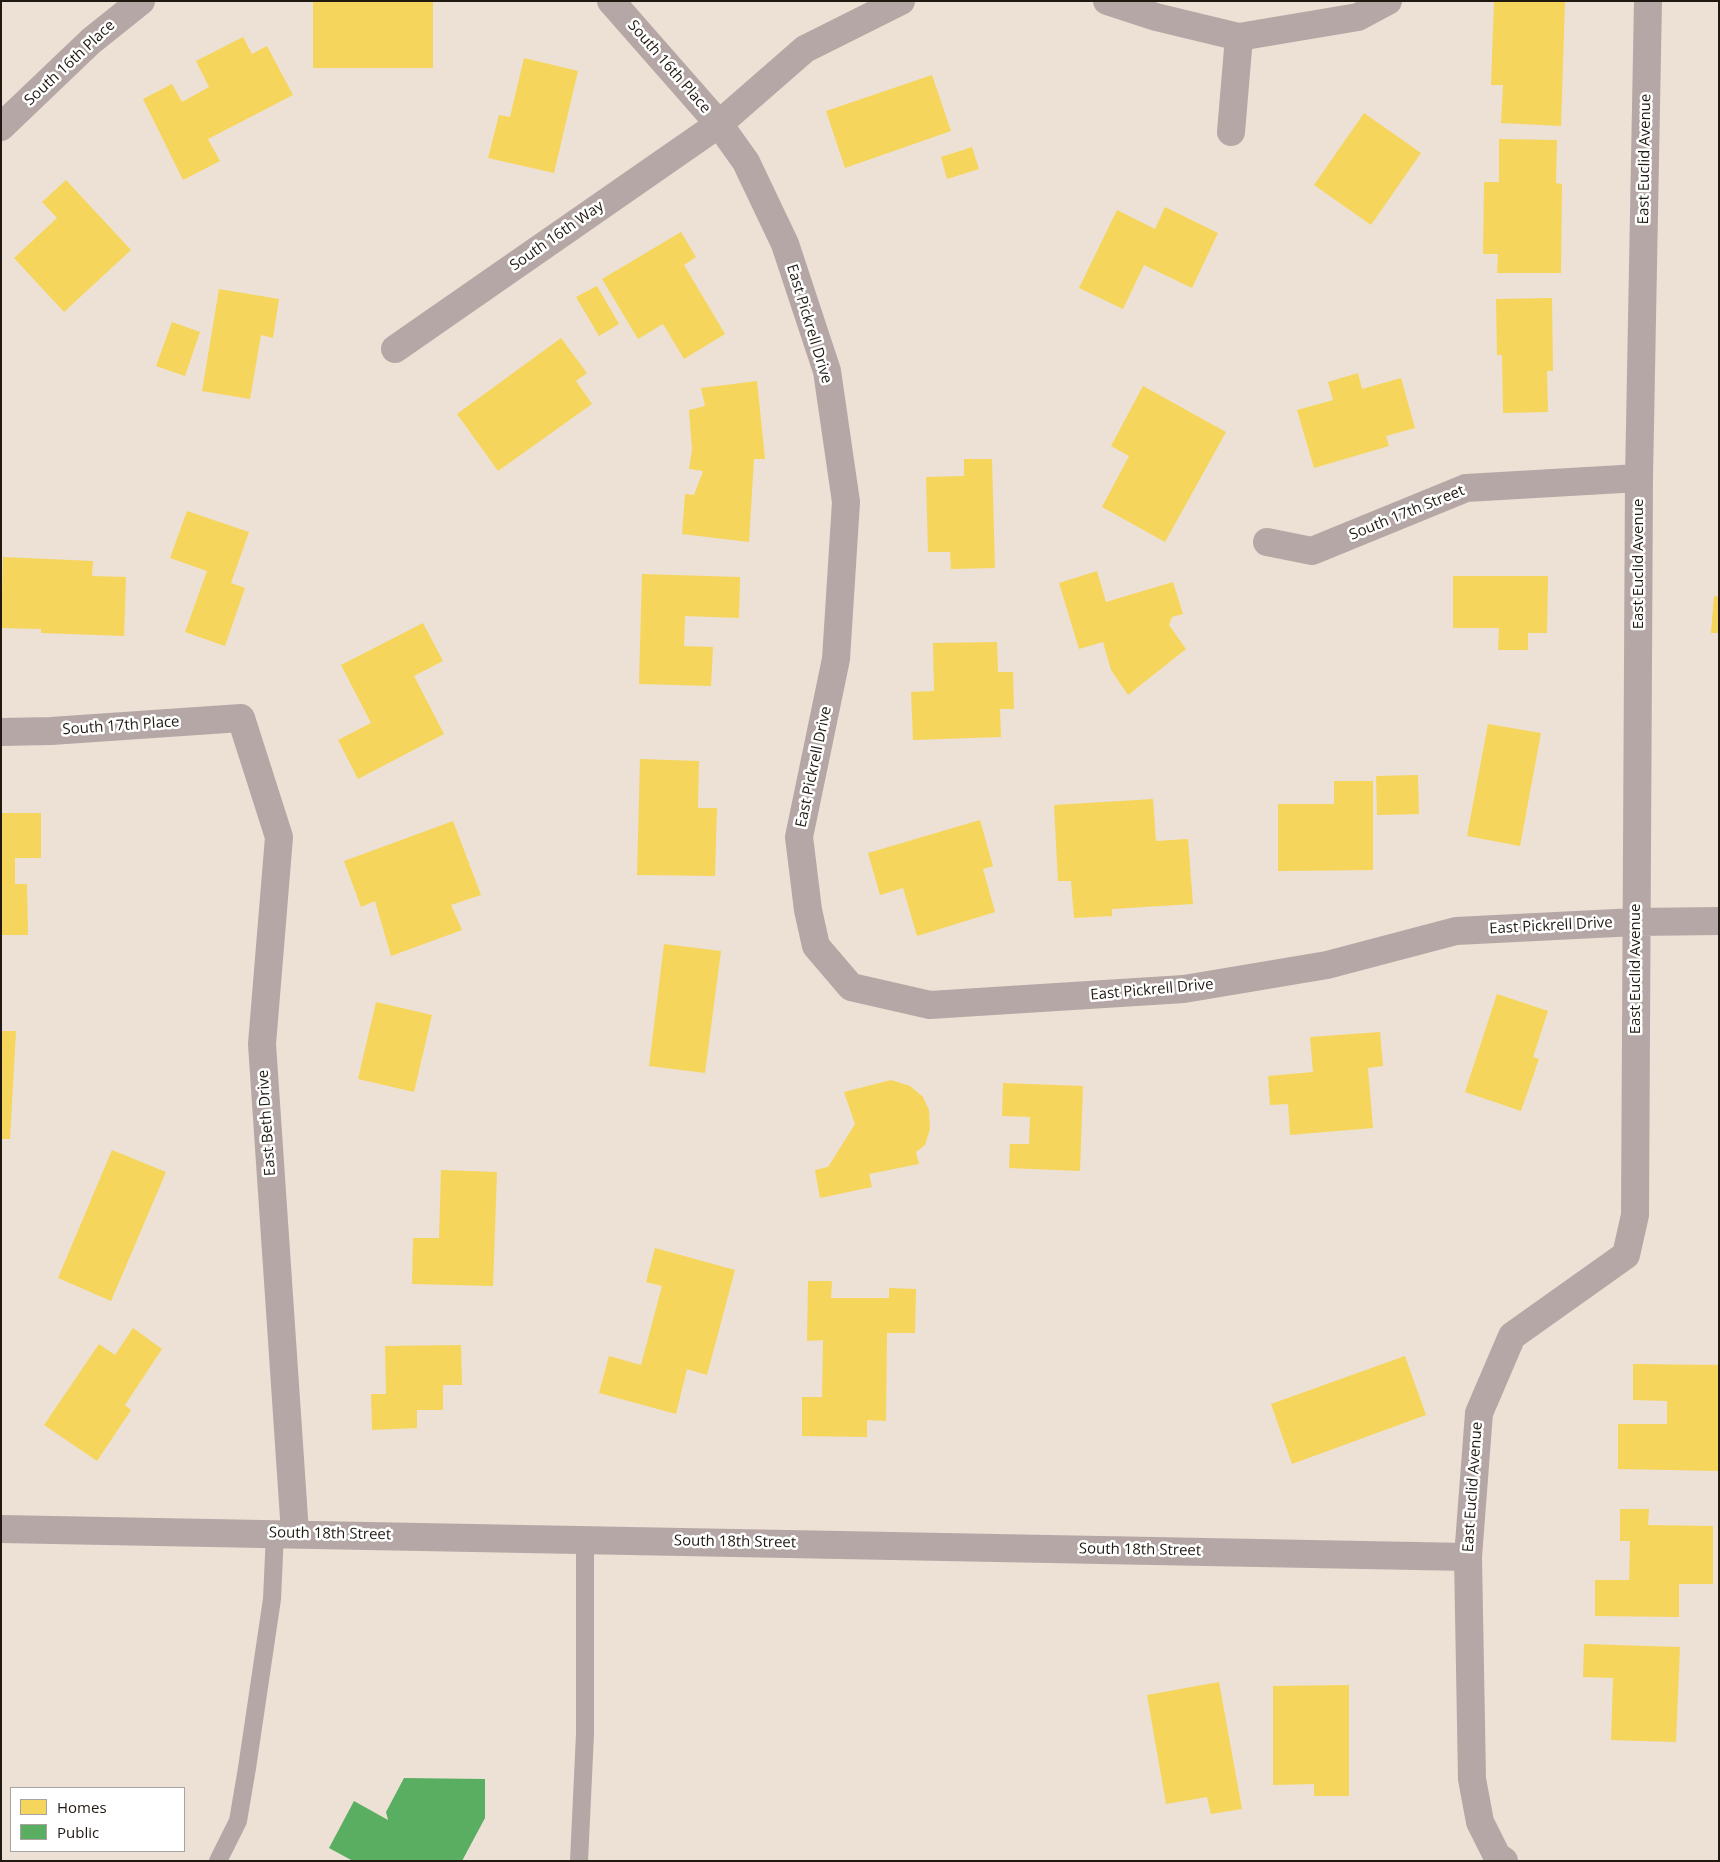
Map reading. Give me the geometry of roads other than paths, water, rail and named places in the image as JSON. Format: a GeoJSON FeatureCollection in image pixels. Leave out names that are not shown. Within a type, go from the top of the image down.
{"type":"FeatureCollection","features":[{"type":"Feature","properties":{"kind":"street","name":"South 16th Place"},"geometry":{"type":"LineString","coordinates":[[1,128],[91,40],[141,1]]}},
{"type":"Feature","properties":{"kind":"street","name":"South 16th Place"},"geometry":{"type":"LineString","coordinates":[[611,1],[719,124],[805,49],[901,1]]}},
{"type":"Feature","properties":{"kind":"street"},"geometry":{"type":"LineString","coordinates":[[1108,1],[1156,17],[1239,37],[1358,17],[1388,1]]}},
{"type":"Feature","properties":{"kind":"street","name":"East Euclid Avenue"},"geometry":{"type":"LineString","coordinates":[[1504,1861],[1497,1856],[1480,1822],[1472,1779],[1468,1557],[1478,1413],[1512,1336],[1626,1255],[1635,1215],[1639,478],[1648,1]]}},
{"type":"Feature","properties":{"kind":"street"},"geometry":{"type":"LineString","coordinates":[[1231,132],[1239,37]]}},
{"type":"Feature","properties":{"kind":"street","name":"South 16th Way"},"geometry":{"type":"LineString","coordinates":[[395,349],[719,124]]}},
{"type":"Feature","properties":{"kind":"street","name":"East Pickrell Drive"},"geometry":{"type":"LineString","coordinates":[[719,124],[746,162],[785,244],[827,371],[846,502],[836,659],[799,837],[808,910],[816,946],[851,987],[930,1005],[1184,990],[1327,965],[1456,931],[1636,922],[1719,921]]}},
{"type":"Feature","properties":{"kind":"street","name":"South 17th Street"},"geometry":{"type":"LineString","coordinates":[[1267,542],[1312,551],[1466,488],[1639,478]]}},
{"type":"Feature","properties":{"kind":"street","name":"South 17th Place"},"geometry":{"type":"LineString","coordinates":[[1,732],[50,731],[241,718]]}},
{"type":"Feature","properties":{"kind":"street","name":"East Beth Drive"},"geometry":{"type":"LineString","coordinates":[[241,718],[279,837],[262,1044],[285,1533]]}},
{"type":"Feature","properties":{"kind":"street","name":"South 18th Street"},"geometry":{"type":"LineString","coordinates":[[1,1529],[1468,1557]]}},
{"type":"Feature","properties":{"kind":"lane"},"geometry":{"type":"LineString","coordinates":[[218,1861],[238,1821],[272,1599],[285,1533]]}},
{"type":"Feature","properties":{"kind":"lane"},"geometry":{"type":"LineString","coordinates":[[579,1861],[585,1734],[585,1539]]}}]}
